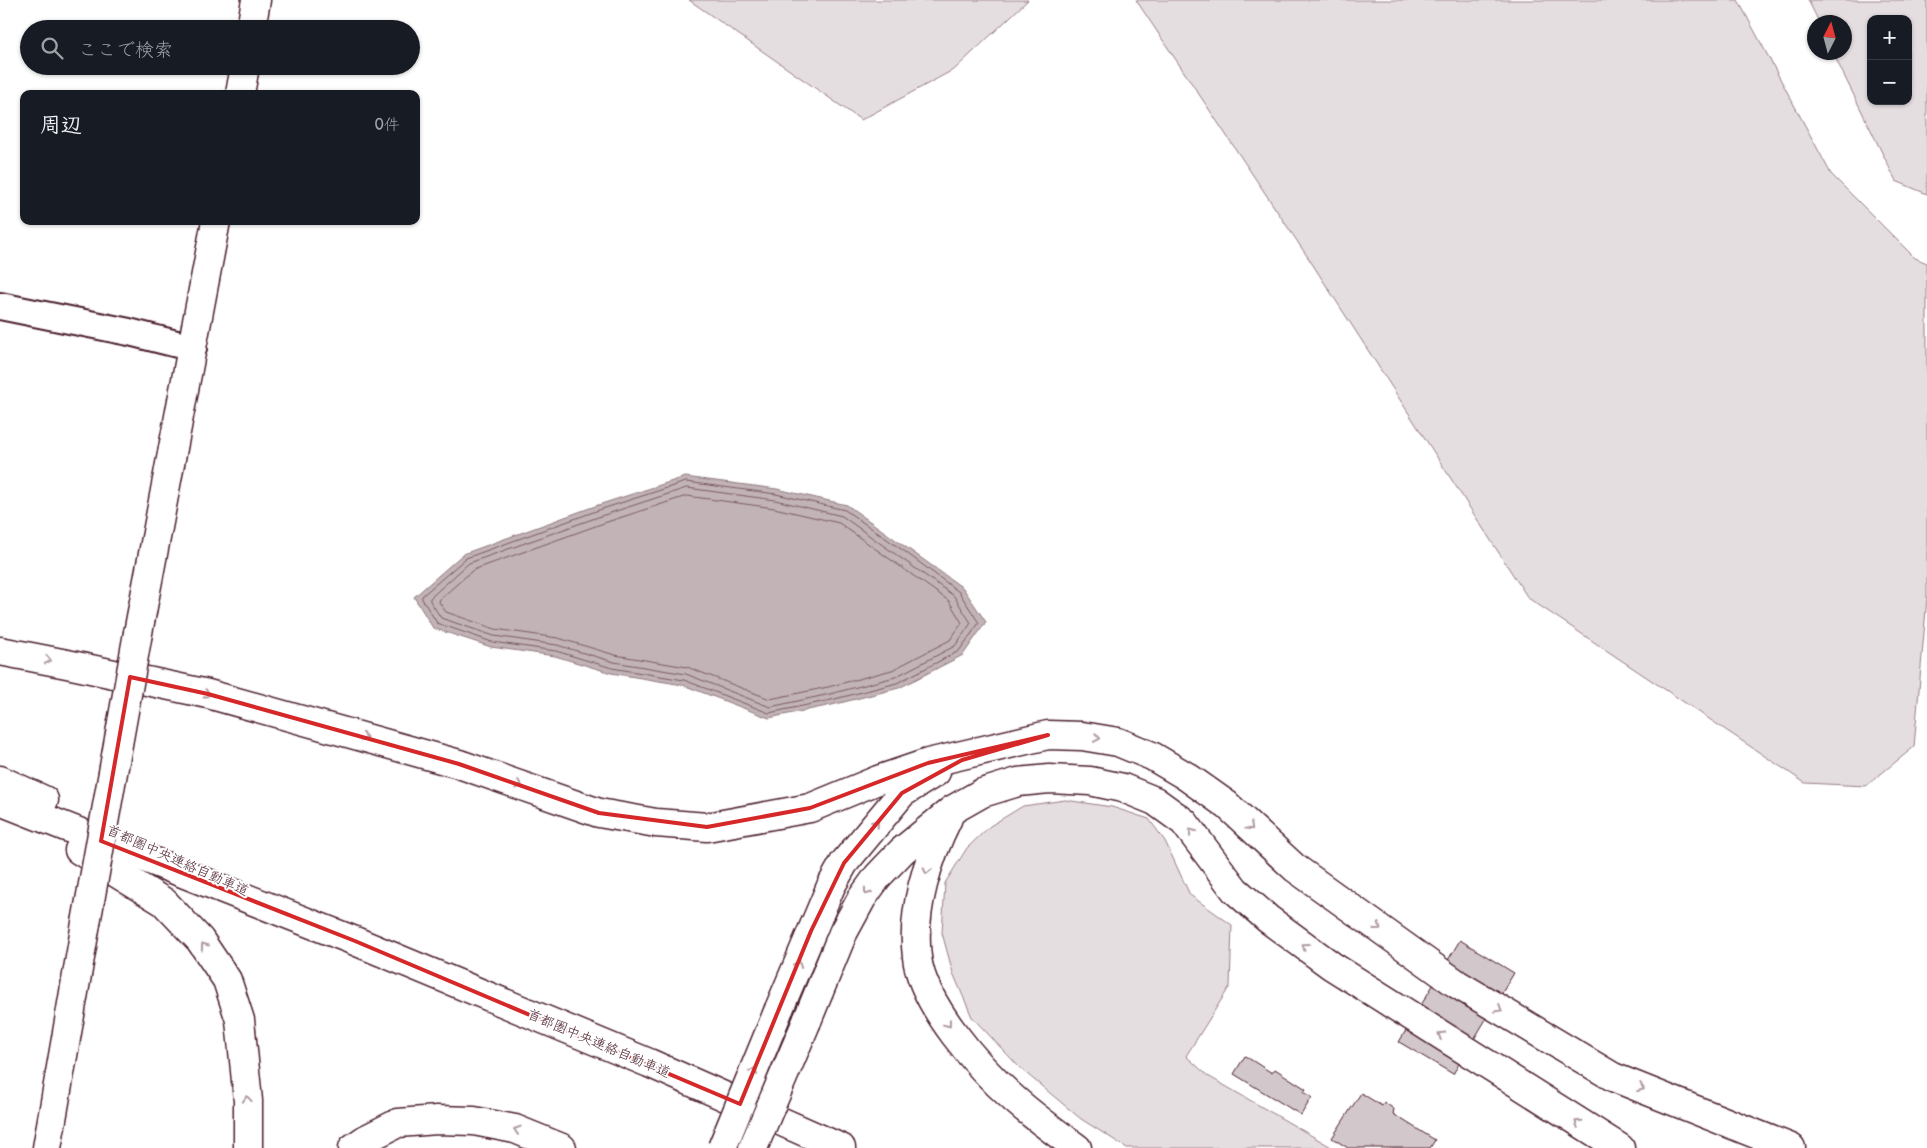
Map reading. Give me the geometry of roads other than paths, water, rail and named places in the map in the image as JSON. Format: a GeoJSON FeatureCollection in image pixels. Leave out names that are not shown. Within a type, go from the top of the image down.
{"type":"FeatureCollection","features":[{"type":"Feature","properties":{"kind":"main road"},"geometry":{"type":"LineString","coordinates":[[253,20],[256,0]]}},
{"type":"Feature","properties":{"kind":"main road"},"geometry":{"type":"LineString","coordinates":[[241,90],[243,75]]}},
{"type":"Feature","properties":{"kind":"main road"},"geometry":{"type":"LineString","coordinates":[[46,1148],[138,633],[215,225]]}},
{"type":"Feature","properties":{"kind":"main road"},"geometry":{"type":"LineString","coordinates":[[0,651],[218,697],[459,764],[599,812],[656,822],[707,827],[810,808],[878,780],[928,763],[1048,735],[1082,736],[1118,742],[1152,756],[1186,776],[1227,805],[1295,868],[1457,984],[1613,1077],[1791,1148]]}},
{"type":"Feature","properties":{"kind":"main road"},"geometry":{"type":"LineString","coordinates":[[722,1148],[831,886],[868,833],[902,793],[932,774],[962,760],[1048,735]]}},
{"type":"Feature","properties":{"kind":"main road"},"geometry":{"type":"LineString","coordinates":[[753,1148],[843,933],[862,898],[878,876],[902,851],[952,810],[982,793],[1018,782],[1049,779],[1090,781],[1123,788],[1155,801],[1184,822],[1235,890],[1268,919],[1332,966],[1620,1148]]}},
{"type":"Feature","properties":{"kind":"main road","name":"首都圏中央連絡自動車道"},"geometry":{"type":"LineString","coordinates":[[0,780],[355,941]]}},
{"type":"Feature","properties":{"kind":"main road"},"geometry":{"type":"LineString","coordinates":[[0,802],[164,902],[200,940],[227,980],[240,1020],[248,1101],[248,1148]]}},
{"type":"Feature","properties":{"kind":"main road","name":"首都圏中央連絡自動車道"},"geometry":{"type":"LineString","coordinates":[[0,802],[355,941],[649,1064],[841,1148]]}},
{"type":"Feature","properties":{"kind":"main road"},"geometry":{"type":"LineString","coordinates":[[952,810],[934,847],[927,867],[917,916],[917,957],[926,987],[941,1014],[973,1057],[1013,1099],[1076,1148]]}},
{"type":"Feature","properties":{"kind":"main road"},"geometry":{"type":"LineString","coordinates":[[353,1148],[366,1139],[398,1123],[437,1120],[474,1121],[515,1128],[562,1148]]}},
{"type":"Feature","properties":{"kind":"street"},"geometry":{"type":"LineString","coordinates":[[0,306],[130,332],[193,348]]}},
{"type":"Feature","properties":{"kind":"water"},"geometry":{"type":"Polygon","coordinates":[[[685,477],[777,489],[847,505],[963,588],[986,622],[963,655],[899,688],[769,718],[683,685],[611,673],[555,656],[491,647],[433,628],[414,597],[463,554],[598,505],[685,477]]]}}]}
